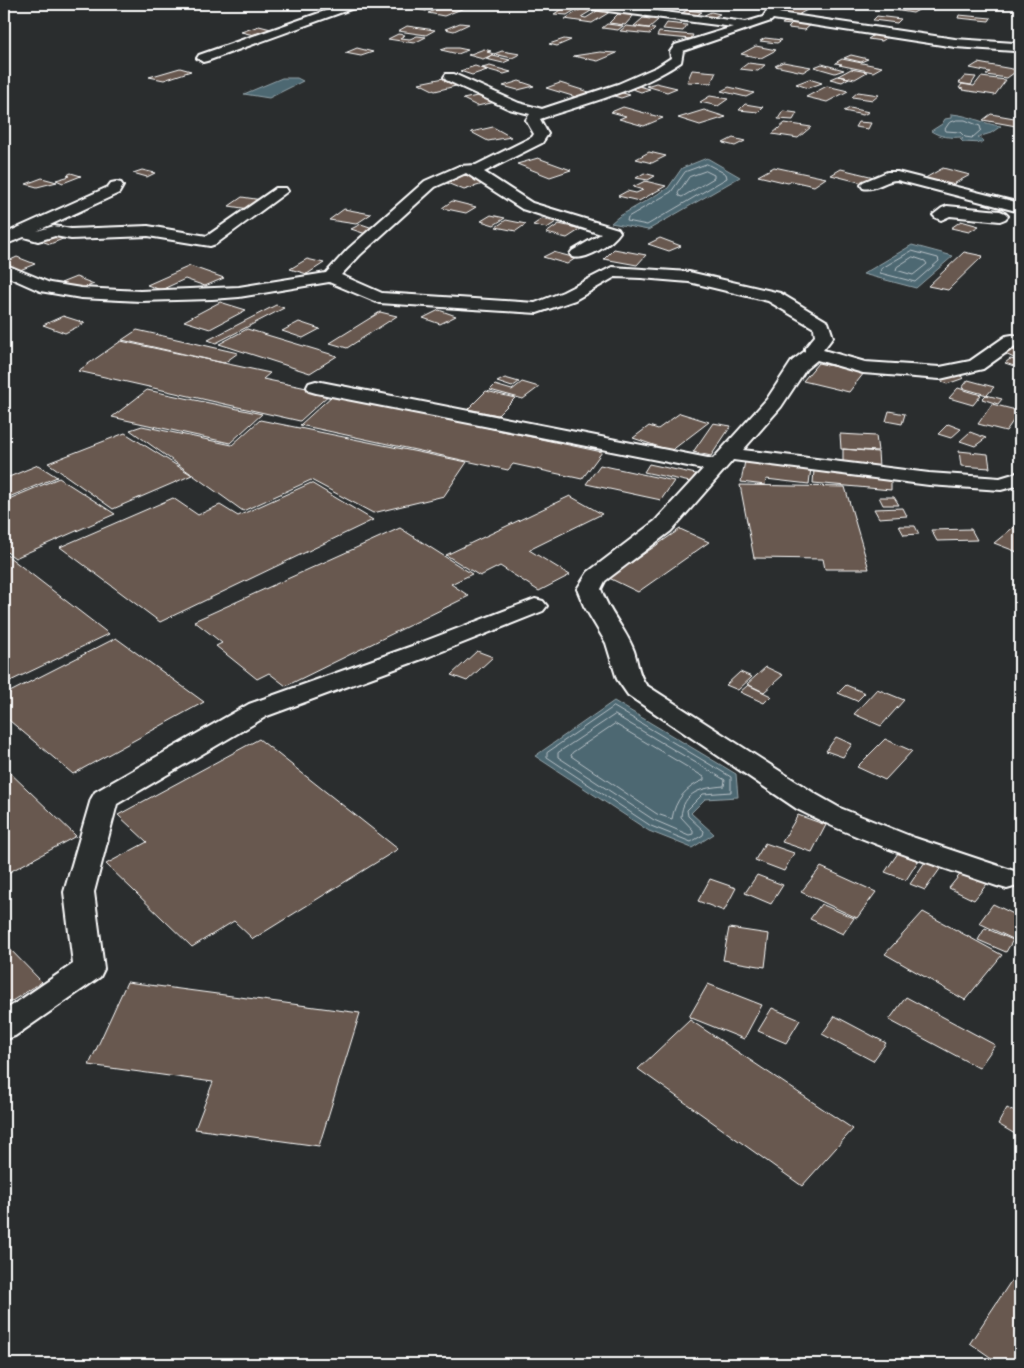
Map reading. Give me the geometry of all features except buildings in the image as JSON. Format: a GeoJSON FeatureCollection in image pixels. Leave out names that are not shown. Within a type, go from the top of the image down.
{"type":"FeatureCollection","features":[{"type":"Feature","properties":{"kind":"street"},"geometry":{"type":"LineString","coordinates":[[203,58],[355,4]]}},
{"type":"Feature","properties":{"kind":"street"},"geometry":{"type":"LineString","coordinates":[[576,4],[672,17],[753,25]]}},
{"type":"Feature","properties":{"kind":"street"},"geometry":{"type":"LineString","coordinates":[[672,17],[687,4]]}},
{"type":"Feature","properties":{"kind":"street"},"geometry":{"type":"LineString","coordinates":[[780,4],[786,4]]}},
{"type":"Feature","properties":{"kind":"street"},"geometry":{"type":"LineString","coordinates":[[331,277],[354,252],[430,184],[464,169],[478,169],[536,140],[542,134],[533,120],[535,116],[584,102],[661,70],[677,60],[676,52],[679,48],[753,25],[767,19],[771,13],[786,4]]}},
{"type":"Feature","properties":{"kind":"street"},"geometry":{"type":"LineString","coordinates":[[770,15],[955,43],[1014,47]]}},
{"type":"Feature","properties":{"kind":"street"},"geometry":{"type":"LineString","coordinates":[[450,77],[514,106],[542,113]]}},
{"type":"Feature","properties":{"kind":"street"},"geometry":{"type":"LineString","coordinates":[[478,169],[476,173],[527,206],[612,232],[609,236],[578,254]]}},
{"type":"Feature","properties":{"kind":"street"},"geometry":{"type":"LineString","coordinates":[[868,184],[887,176],[897,176],[1020,208]]}},
{"type":"Feature","properties":{"kind":"street"},"geometry":{"type":"LineString","coordinates":[[4,240],[114,190],[116,186]]}},
{"type":"Feature","properties":{"kind":"street"},"geometry":{"type":"LineString","coordinates":[[23,232],[38,236],[54,231],[71,234],[148,232],[210,241],[280,191]]}},
{"type":"Feature","properties":{"kind":"street"},"geometry":{"type":"LineString","coordinates":[[941,215],[947,211],[1020,218]]}},
{"type":"Feature","properties":{"kind":"street"},"geometry":{"type":"LineString","coordinates":[[4,269],[46,287],[81,293],[140,296],[239,292],[331,277],[379,298],[537,308],[569,296],[612,272],[689,277],[774,297],[800,311],[822,326],[824,337],[814,348],[814,353],[799,365],[774,403],[663,526],[596,577],[588,589],[592,602],[622,651],[627,679],[637,690],[807,802],[832,816],[1006,879]]}},
{"type":"Feature","properties":{"kind":"street"},"geometry":{"type":"LineString","coordinates":[[814,353],[884,370],[940,373],[976,365],[1018,339]]}},
{"type":"Feature","properties":{"kind":"street"},"geometry":{"type":"LineString","coordinates":[[316,387],[724,460],[1001,484],[1020,478]]}},
{"type":"Feature","properties":{"kind":"street"},"geometry":{"type":"LineString","coordinates":[[4,1027],[89,969],[79,892],[105,799],[258,710],[535,606]]}},
{"type":"Feature","properties":{"kind":"water"},"geometry":{"type":"Polygon","coordinates":[[[282,78],[297,78],[303,81],[269,98],[244,94],[282,78]]]}},
{"type":"Feature","properties":{"kind":"water"},"geometry":{"type":"Polygon","coordinates":[[[951,114],[1001,126],[991,133],[978,137],[983,140],[982,143],[963,142],[960,139],[963,139],[961,137],[946,137],[931,131],[942,124],[945,119],[951,118],[951,114]]]}},
{"type":"Feature","properties":{"kind":"water"},"geometry":{"type":"Polygon","coordinates":[[[707,158],[740,177],[648,230],[611,223],[668,188],[682,168],[707,158]]]}},
{"type":"Feature","properties":{"kind":"water"},"geometry":{"type":"Polygon","coordinates":[[[912,245],[953,256],[916,288],[863,274],[912,245]]]}},
{"type":"Feature","properties":{"kind":"water"},"geometry":{"type":"Polygon","coordinates":[[[614,701],[736,774],[738,797],[705,799],[691,813],[714,834],[692,848],[649,831],[535,756],[614,701]]]}}]}
